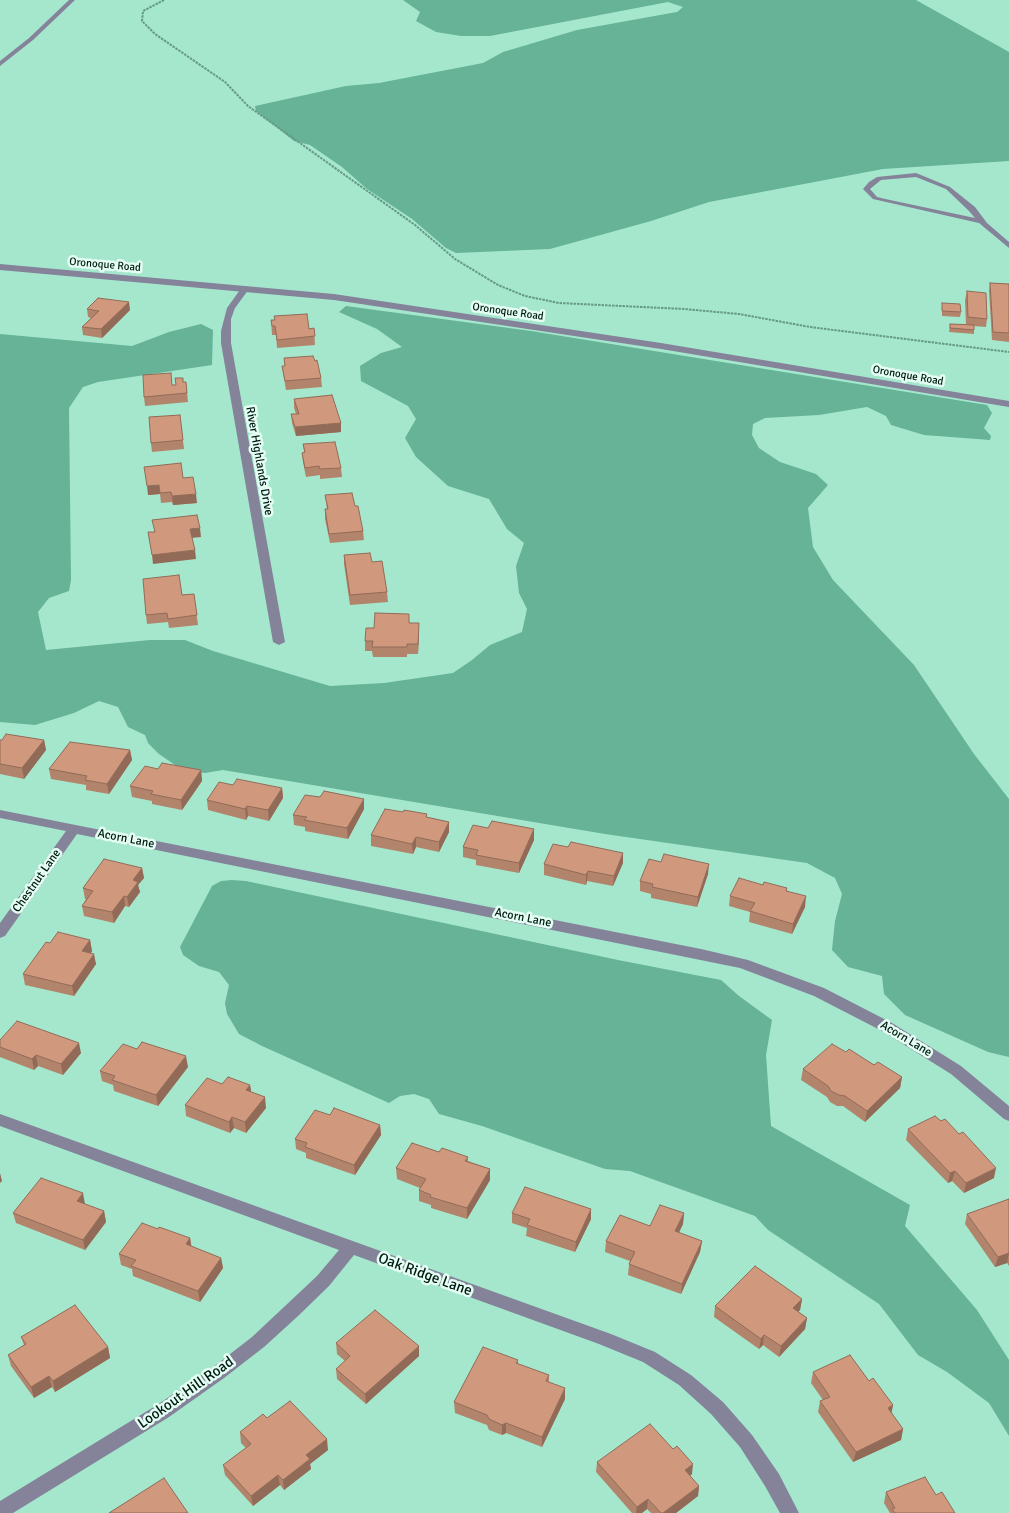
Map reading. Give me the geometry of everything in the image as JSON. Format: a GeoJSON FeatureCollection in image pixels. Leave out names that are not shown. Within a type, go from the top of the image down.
{"type":"FeatureCollection","features":[{"type":"Feature","properties":{"kind":"street","name":"Oronoque Road"},"geometry":{"type":"LineString","coordinates":[[0,267],[334,297],[598,337],[1009,404]]}},
{"type":"Feature","properties":{"kind":"street","name":"River Highlands Drive"},"geometry":{"type":"LineString","coordinates":[[245,288],[231,308],[227,319],[226,343],[279,642]]}},
{"type":"Feature","properties":{"kind":"street","name":"Acorn Lane"},"geometry":{"type":"LineString","coordinates":[[0,814],[743,964],[819,992],[887,1027],[956,1070],[1009,1115]]}},
{"type":"Feature","properties":{"kind":"street","name":"Chestnut Lane"},"geometry":{"type":"LineString","coordinates":[[0,934],[74,829]]}},
{"type":"Feature","properties":{"kind":"street","name":"Oak Ridge Lane"},"geometry":{"type":"LineString","coordinates":[[0,1120],[350,1248],[605,1338],[648,1357],[684,1380],[716,1408],[746,1441],[772,1480],[790,1513]]}},
{"type":"Feature","properties":{"kind":"street","name":"Lookout Hill Road"},"geometry":{"type":"LineString","coordinates":[[0,1511],[163,1411],[258,1342],[323,1280],[350,1248]]}},
{"type":"Feature","properties":{"kind":"lane"},"geometry":{"type":"LineString","coordinates":[[0,64],[31,39],[72,0]]}},
{"type":"Feature","properties":{"kind":"lane"},"geometry":{"type":"LineString","coordinates":[[980,220],[889,202],[875,198],[866,189],[879,178],[916,175],[948,188],[1009,246]]}},
{"type":"Feature","properties":{"kind":"path"},"geometry":{"type":"LineString","coordinates":[[164,0],[144,11],[142,21],[155,34],[225,82],[248,106],[415,226],[455,259],[498,285],[525,296],[559,303],[684,309],[739,314],[810,327],[1009,352]]}},
{"type":"Feature","properties":{"kind":"green space"},"geometry":{"type":"Polygon","coordinates":[[[403,0],[916,0],[1009,52],[1009,161],[883,169],[709,202],[651,221],[550,249],[456,253],[446,248],[412,219],[367,189],[342,167],[310,145],[294,141],[256,111],[255,106],[346,86],[379,83],[483,63],[503,52],[577,30],[677,12],[683,7],[668,2],[490,36],[461,36],[436,32],[416,21],[420,12],[403,0]]]}},
{"type":"Feature","properties":{"kind":"green space"},"geometry":{"type":"Polygon","coordinates":[[[346,306],[531,331],[987,405],[992,413],[984,428],[991,436],[990,440],[924,435],[891,425],[886,416],[867,407],[819,415],[765,418],[753,424],[752,435],[759,448],[780,462],[816,474],[828,485],[808,508],[813,547],[833,580],[914,665],[974,754],[1009,799],[1009,1057],[988,1052],[905,1015],[884,994],[882,976],[848,967],[832,950],[835,921],[842,894],[835,878],[807,863],[605,834],[223,770],[205,773],[189,771],[175,765],[159,754],[148,743],[145,735],[128,727],[118,707],[99,701],[74,713],[35,725],[0,722],[0,334],[132,346],[169,332],[201,324],[213,330],[212,365],[98,382],[83,387],[69,408],[71,580],[69,591],[49,598],[38,612],[46,650],[150,640],[185,640],[213,651],[330,686],[384,683],[453,673],[490,645],[522,632],[527,609],[519,593],[516,566],[524,543],[507,529],[489,499],[448,486],[416,457],[405,438],[416,419],[408,406],[361,381],[360,366],[381,353],[402,347],[377,329],[339,312],[346,306]]]}},
{"type":"Feature","properties":{"kind":"green space"},"geometry":{"type":"Polygon","coordinates":[[[221,881],[246,881],[721,980],[772,1020],[766,1055],[771,1126],[910,1205],[905,1226],[977,1310],[1009,1360],[1009,1436],[989,1403],[947,1372],[918,1355],[879,1304],[768,1230],[755,1216],[630,1171],[605,1169],[482,1126],[439,1114],[429,1099],[414,1094],[400,1096],[389,1103],[239,1034],[227,1014],[225,1003],[229,985],[219,972],[199,966],[183,955],[180,947],[212,886],[221,881]]]}},
{"type":"Feature","properties":{"kind":"building"},"geometry":{"type":"Polygon","coordinates":[[[990,283],[1009,284],[1009,333],[993,332],[990,283]]]}},
{"type":"Feature","properties":{"kind":"building"},"geometry":{"type":"Polygon","coordinates":[[[967,291],[986,293],[987,319],[968,317],[967,291]]]}},
{"type":"Feature","properties":{"kind":"building"},"geometry":{"type":"Polygon","coordinates":[[[98,298],[129,302],[101,329],[82,327],[99,311],[87,309],[98,298]]]}},
{"type":"Feature","properties":{"kind":"building"},"geometry":{"type":"Polygon","coordinates":[[[942,303],[960,304],[961,312],[942,311],[942,303]]]}},
{"type":"Feature","properties":{"kind":"building"},"geometry":{"type":"Polygon","coordinates":[[[307,314],[309,329],[314,328],[315,336],[277,340],[275,326],[272,326],[271,320],[275,320],[274,316],[307,314]]]}},
{"type":"Feature","properties":{"kind":"building"},"geometry":{"type":"Polygon","coordinates":[[[950,324],[974,325],[974,330],[950,328],[950,324]]]}},
{"type":"Feature","properties":{"kind":"building"},"geometry":{"type":"Polygon","coordinates":[[[313,356],[315,361],[317,360],[321,378],[285,381],[282,366],[285,366],[284,358],[313,356]]]}},
{"type":"Feature","properties":{"kind":"building"},"geometry":{"type":"Polygon","coordinates":[[[171,373],[172,385],[176,385],[175,378],[183,378],[183,382],[186,382],[187,393],[144,397],[143,375],[171,373]]]}},
{"type":"Feature","properties":{"kind":"building"},"geometry":{"type":"Polygon","coordinates":[[[332,395],[341,423],[295,427],[291,414],[299,414],[294,399],[332,395]]]}},
{"type":"Feature","properties":{"kind":"building"},"geometry":{"type":"Polygon","coordinates":[[[180,415],[183,440],[151,443],[149,417],[180,415]]]}},
{"type":"Feature","properties":{"kind":"building"},"geometry":{"type":"Polygon","coordinates":[[[335,442],[341,468],[320,469],[319,466],[305,468],[302,453],[305,452],[303,444],[335,442]]]}},
{"type":"Feature","properties":{"kind":"building"},"geometry":{"type":"Polygon","coordinates":[[[181,463],[183,478],[193,477],[196,494],[172,496],[171,492],[160,493],[159,485],[147,486],[144,467],[181,463]]]}},
{"type":"Feature","properties":{"kind":"building"},"geometry":{"type":"Polygon","coordinates":[[[352,493],[355,506],[358,506],[363,531],[329,534],[325,509],[328,509],[325,495],[352,493]]]}},
{"type":"Feature","properties":{"kind":"building"},"geometry":{"type":"Polygon","coordinates":[[[197,515],[200,528],[190,529],[195,550],[152,555],[148,532],[155,532],[152,520],[197,515]]]}},
{"type":"Feature","properties":{"kind":"building"},"geometry":{"type":"Polygon","coordinates":[[[370,553],[372,562],[382,561],[387,592],[350,595],[344,555],[370,553]]]}},
{"type":"Feature","properties":{"kind":"building"},"geometry":{"type":"Polygon","coordinates":[[[179,575],[182,595],[194,594],[197,615],[168,619],[167,613],[146,615],[143,579],[179,575]]]}},
{"type":"Feature","properties":{"kind":"building"},"geometry":{"type":"Polygon","coordinates":[[[375,613],[409,614],[409,623],[419,623],[418,644],[407,644],[407,647],[372,647],[373,641],[365,641],[366,628],[374,628],[375,613]]]}},
{"type":"Feature","properties":{"kind":"building"},"geometry":{"type":"Polygon","coordinates":[[[6,734],[44,740],[22,768],[0,764],[0,740],[6,734]]]}},
{"type":"Feature","properties":{"kind":"building"},"geometry":{"type":"Polygon","coordinates":[[[70,742],[130,750],[107,784],[85,780],[87,776],[49,769],[70,742]]]}},
{"type":"Feature","properties":{"kind":"building"},"geometry":{"type":"Polygon","coordinates":[[[162,763],[201,770],[181,800],[151,794],[153,791],[130,786],[145,766],[158,769],[162,763]]]}},
{"type":"Feature","properties":{"kind":"building"},"geometry":{"type":"Polygon","coordinates":[[[237,779],[282,788],[268,810],[247,806],[245,809],[207,800],[219,782],[233,785],[237,779]]]}},
{"type":"Feature","properties":{"kind":"building"},"geometry":{"type":"Polygon","coordinates":[[[324,791],[364,799],[347,828],[304,820],[307,817],[293,815],[305,795],[320,797],[324,791]]]}},
{"type":"Feature","properties":{"kind":"building"},"geometry":{"type":"Polygon","coordinates":[[[385,809],[427,814],[426,817],[449,822],[439,842],[416,837],[412,844],[371,835],[385,809]]]}},
{"type":"Feature","properties":{"kind":"building"},"geometry":{"type":"Polygon","coordinates":[[[492,821],[534,829],[519,863],[476,855],[478,850],[463,847],[473,825],[488,828],[492,821]]]}},
{"type":"Feature","properties":{"kind":"building"},"geometry":{"type":"Polygon","coordinates":[[[571,842],[623,853],[614,876],[588,871],[586,875],[544,864],[553,844],[568,847],[571,842]]]}},
{"type":"Feature","properties":{"kind":"building"},"geometry":{"type":"Polygon","coordinates":[[[664,854],[709,864],[698,897],[652,887],[653,884],[640,881],[649,859],[661,862],[664,854]]]}},
{"type":"Feature","properties":{"kind":"building"},"geometry":{"type":"Polygon","coordinates":[[[104,859],[142,868],[133,880],[138,882],[127,897],[124,896],[112,912],[82,906],[93,891],[83,888],[104,859]]]}},
{"type":"Feature","properties":{"kind":"building"},"geometry":{"type":"Polygon","coordinates":[[[739,878],[763,885],[764,882],[787,888],[786,891],[806,896],[793,924],[750,911],[755,903],[730,896],[739,878]]]}},
{"type":"Feature","properties":{"kind":"building"},"geometry":{"type":"Polygon","coordinates":[[[58,932],[90,940],[82,951],[94,954],[72,986],[23,974],[46,942],[50,943],[58,932]]]}},
{"type":"Feature","properties":{"kind":"building"},"geometry":{"type":"Polygon","coordinates":[[[17,1021],[79,1043],[61,1064],[36,1055],[32,1059],[0,1047],[0,1040],[17,1021]]]}},
{"type":"Feature","properties":{"kind":"building"},"geometry":{"type":"Polygon","coordinates":[[[142,1042],[186,1056],[156,1095],[112,1080],[115,1076],[100,1071],[123,1044],[137,1049],[142,1042]]]}},
{"type":"Feature","properties":{"kind":"building"},"geometry":{"type":"Polygon","coordinates":[[[832,1044],[846,1052],[849,1049],[874,1065],[878,1062],[902,1077],[867,1111],[845,1096],[831,1091],[828,1086],[803,1069],[832,1044]]]}},
{"type":"Feature","properties":{"kind":"building"},"geometry":{"type":"Polygon","coordinates":[[[228,1077],[250,1085],[246,1090],[265,1097],[245,1122],[232,1117],[229,1122],[185,1105],[207,1078],[222,1084],[228,1077]]]}},
{"type":"Feature","properties":{"kind":"building"},"geometry":{"type":"Polygon","coordinates":[[[334,1108],[380,1125],[354,1165],[305,1147],[307,1143],[295,1139],[315,1110],[330,1115],[334,1108]]]}},
{"type":"Feature","properties":{"kind":"building"},"geometry":{"type":"Polygon","coordinates":[[[935,1116],[941,1121],[945,1119],[959,1134],[963,1132],[996,1168],[966,1183],[955,1171],[950,1173],[908,1129],[935,1116]]]}},
{"type":"Feature","properties":{"kind":"building"},"geometry":{"type":"Polygon","coordinates":[[[412,1143],[439,1152],[442,1148],[468,1157],[465,1161],[490,1169],[467,1208],[430,1197],[431,1195],[419,1190],[426,1179],[396,1168],[412,1143]]]}},
{"type":"Feature","properties":{"kind":"building"},"geometry":{"type":"Polygon","coordinates":[[[41,1178],[83,1193],[77,1201],[104,1211],[83,1240],[13,1213],[41,1178]]]}},
{"type":"Feature","properties":{"kind":"building"},"geometry":{"type":"Polygon","coordinates":[[[525,1187],[591,1209],[576,1242],[527,1225],[530,1219],[512,1213],[525,1187]]]}},
{"type":"Feature","properties":{"kind":"building"},"geometry":{"type":"Polygon","coordinates":[[[1009,1199],[1009,1253],[998,1257],[967,1214],[1009,1199]]]}},
{"type":"Feature","properties":{"kind":"building"},"geometry":{"type":"Polygon","coordinates":[[[660,1205],[684,1213],[675,1231],[702,1241],[682,1284],[629,1264],[635,1252],[606,1241],[620,1215],[650,1226],[660,1205]]]}},
{"type":"Feature","properties":{"kind":"building"},"geometry":{"type":"Polygon","coordinates":[[[142,1223],[190,1238],[186,1244],[221,1258],[198,1291],[131,1266],[136,1260],[119,1254],[142,1223]]]}},
{"type":"Feature","properties":{"kind":"building"},"geometry":{"type":"Polygon","coordinates":[[[755,1266],[802,1299],[793,1308],[807,1318],[781,1346],[764,1335],[761,1339],[715,1306],[755,1266]]]}},
{"type":"Feature","properties":{"kind":"building"},"geometry":{"type":"Polygon","coordinates":[[[75,1305],[108,1347],[53,1381],[49,1376],[31,1387],[8,1355],[26,1344],[21,1337],[75,1305]]]}},
{"type":"Feature","properties":{"kind":"building"},"geometry":{"type":"Polygon","coordinates":[[[375,1310],[419,1346],[365,1394],[336,1369],[350,1356],[336,1343],[375,1310]]]}},
{"type":"Feature","properties":{"kind":"building"},"geometry":{"type":"Polygon","coordinates":[[[483,1347],[518,1360],[516,1363],[549,1375],[546,1381],[565,1388],[542,1437],[506,1423],[502,1425],[489,1419],[487,1415],[454,1402],[483,1347]]]}},
{"type":"Feature","properties":{"kind":"building"},"geometry":{"type":"Polygon","coordinates":[[[850,1355],[869,1381],[873,1378],[893,1405],[888,1408],[903,1429],[856,1452],[820,1401],[830,1397],[813,1372],[850,1355]]]}},
{"type":"Feature","properties":{"kind":"building"},"geometry":{"type":"Polygon","coordinates":[[[290,1401],[327,1439],[306,1455],[310,1459],[283,1480],[278,1475],[251,1496],[223,1465],[251,1444],[240,1432],[263,1414],[267,1418],[290,1401]]]}},
{"type":"Feature","properties":{"kind":"building"},"geometry":{"type":"Polygon","coordinates":[[[650,1424],[673,1449],[677,1446],[693,1464],[685,1470],[699,1486],[663,1513],[648,1499],[637,1507],[597,1462],[650,1424]]]}},
{"type":"Feature","properties":{"kind":"building"},"geometry":{"type":"Polygon","coordinates":[[[925,1477],[936,1495],[942,1492],[955,1513],[895,1513],[892,1509],[895,1508],[886,1492],[925,1477]]]}},
{"type":"Feature","properties":{"kind":"building"},"geometry":{"type":"Polygon","coordinates":[[[164,1478],[188,1513],[109,1513],[164,1478]]]}}]}
